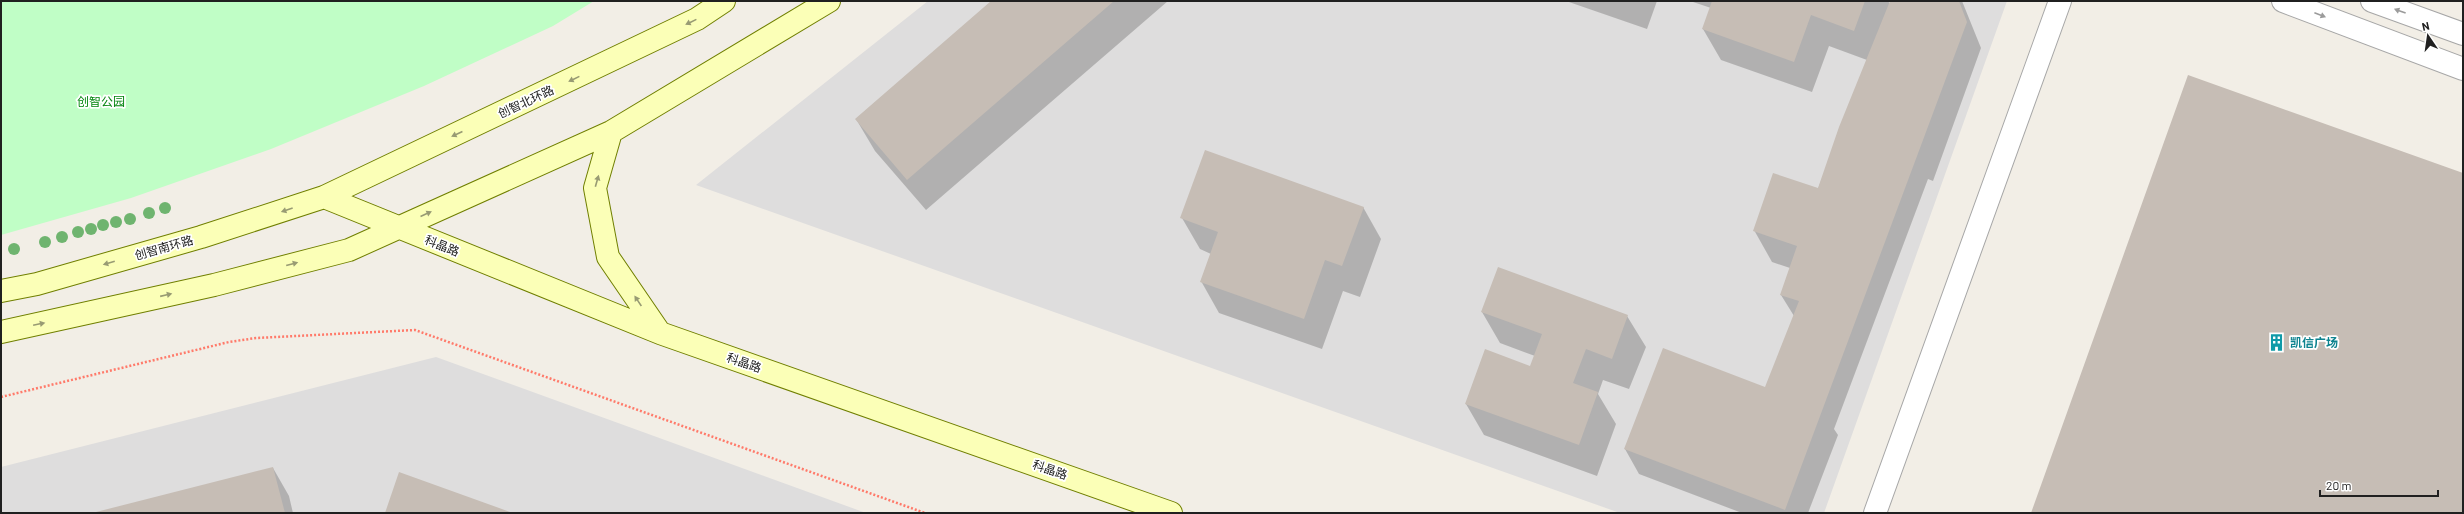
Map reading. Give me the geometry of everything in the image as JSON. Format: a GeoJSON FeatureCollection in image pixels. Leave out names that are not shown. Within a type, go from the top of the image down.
{"type":"FeatureCollection","features":[{"type":"Feature","properties":{"kind":"main road","name":"创智北环路"},"geometry":{"type":"LineString","coordinates":[[324,197],[690,23],[724,1]]}},
{"type":"Feature","properties":{"kind":"main road"},"geometry":{"type":"LineString","coordinates":[[1,332],[214,284],[341,252],[611,132],[821,8],[829,1]]}},
{"type":"Feature","properties":{"kind":"main road"},"geometry":{"type":"LineString","coordinates":[[611,132],[595,188],[608,257],[660,333]]}},
{"type":"Feature","properties":{"kind":"main road","name":"科晶路"},"geometry":{"type":"LineString","coordinates":[[324,197],[660,333],[1171,513]]}},
{"type":"Feature","properties":{"kind":"main road","name":"创智南环路"},"geometry":{"type":"LineString","coordinates":[[1,291],[37,284],[201,237],[324,197]]}},
{"type":"Feature","properties":{"kind":"street"},"geometry":{"type":"LineString","coordinates":[[1875,513],[2060,1]]}},
{"type":"Feature","properties":{"kind":"street"},"geometry":{"type":"LineString","coordinates":[[2283,1],[2463,68]]}},
{"type":"Feature","properties":{"kind":"street"},"geometry":{"type":"LineString","coordinates":[[2372,1],[2463,34]]}},
{"type":"Feature","properties":{"kind":"path"},"geometry":{"type":"LineString","coordinates":[[1,397],[229,342],[256,338],[415,330],[925,513]]}},
{"type":"Feature","properties":{"kind":"shaded area"},"geometry":{"type":"Polygon","coordinates":[[[928,1],[2007,1],[1824,513],[1620,513],[696,185],[928,1]]]}},
{"type":"Feature","properties":{"kind":"shaded area"},"geometry":{"type":"Polygon","coordinates":[[[436,357],[866,513],[1,513],[1,467],[436,357]]]}},
{"type":"Feature","properties":{"kind":"green space","name":"创智公园"},"geometry":{"type":"Polygon","coordinates":[[[1,1],[594,1],[553,26],[424,86],[271,149],[131,198],[1,235],[1,1]]]}},
{"type":"Feature","properties":{"kind":"building"},"geometry":{"type":"Polygon","coordinates":[[[991,1],[1114,1],[907,180],[855,119],[991,1]]]}},
{"type":"Feature","properties":{"kind":"building"},"geometry":{"type":"Polygon","coordinates":[[[1712,1],[1865,1],[1854,31],[1811,15],[1794,62],[1702,29],[1712,1]]]}},
{"type":"Feature","properties":{"kind":"building"},"geometry":{"type":"Polygon","coordinates":[[[1890,1],[1959,1],[1967,22],[1785,510],[1624,449],[1663,348],[1765,387],[1799,301],[1780,295],[1797,246],[1753,231],[1773,173],[1818,188],[1839,127],[1890,1]]]}},
{"type":"Feature","properties":{"kind":"building","name":"凯信广场"},"geometry":{"type":"Polygon","coordinates":[[[2188,75],[2463,173],[2463,513],[2031,513],[2188,75]]]}},
{"type":"Feature","properties":{"kind":"building"},"geometry":{"type":"Polygon","coordinates":[[[1205,150],[1364,207],[1342,266],[1325,260],[1304,319],[1200,282],[1218,232],[1180,218],[1205,150]]]}},
{"type":"Feature","properties":{"kind":"building"},"geometry":{"type":"Polygon","coordinates":[[[1498,267],[1628,315],[1612,359],[1586,349],[1573,383],[1598,392],[1579,445],[1465,404],[1485,349],[1530,366],[1542,334],[1481,312],[1498,267]]]}},
{"type":"Feature","properties":{"kind":"building"},"geometry":{"type":"Polygon","coordinates":[[[273,467],[285,513],[96,513],[96,512],[273,467]]]}},
{"type":"Feature","properties":{"kind":"building"},"geometry":{"type":"Polygon","coordinates":[[[399,472],[513,513],[385,513],[399,472]]]}},
{"type":"Feature","properties":{"kind":"place","name":"凯信广场"},"geometry":{"type":"Point","coordinates":[2277,343]}}]}
